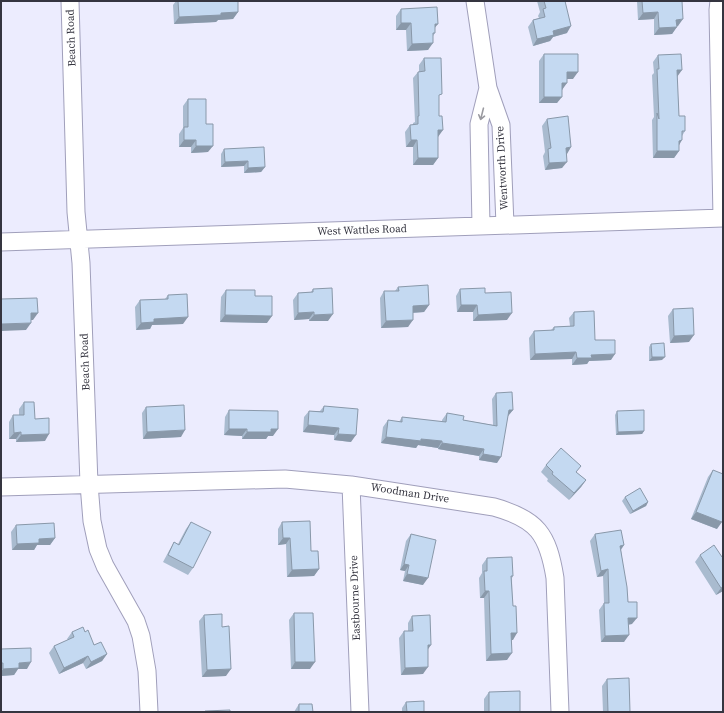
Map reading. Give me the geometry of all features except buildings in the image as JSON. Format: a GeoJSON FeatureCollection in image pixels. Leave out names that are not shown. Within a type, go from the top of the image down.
{"type":"FeatureCollection","features":[{"type":"Feature","properties":{"kind":"street","name":"Beach Road"},"geometry":{"type":"LineString","coordinates":[[70,1],[76,212],[81,263],[92,521],[98,549],[105,566],[136,621],[141,636],[146,671],[149,712]]}},
{"type":"Feature","properties":{"kind":"street","name":"Wentworth Drive"},"geometry":{"type":"LineString","coordinates":[[475,1],[488,88],[501,125],[505,225]]}},
{"type":"Feature","properties":{"kind":"street"},"geometry":{"type":"LineString","coordinates":[[720,1],[718,10],[722,218]]}},
{"type":"Feature","properties":{"kind":"street","name":"Wentworth Drive"},"geometry":{"type":"LineString","coordinates":[[482,226],[479,124],[488,88]]}},
{"type":"Feature","properties":{"kind":"street","name":"West Wattles Road"},"geometry":{"type":"LineString","coordinates":[[1,242],[722,218]]}},
{"type":"Feature","properties":{"kind":"street","name":"Woodman Drive"},"geometry":{"type":"LineString","coordinates":[[1,487],[286,479],[350,484],[494,507],[513,512],[526,519],[534,527],[547,544],[552,558],[555,578],[560,712]]}},
{"type":"Feature","properties":{"kind":"street","name":"Eastbourne Drive"},"geometry":{"type":"LineString","coordinates":[[350,484],[360,712]]}}]}
